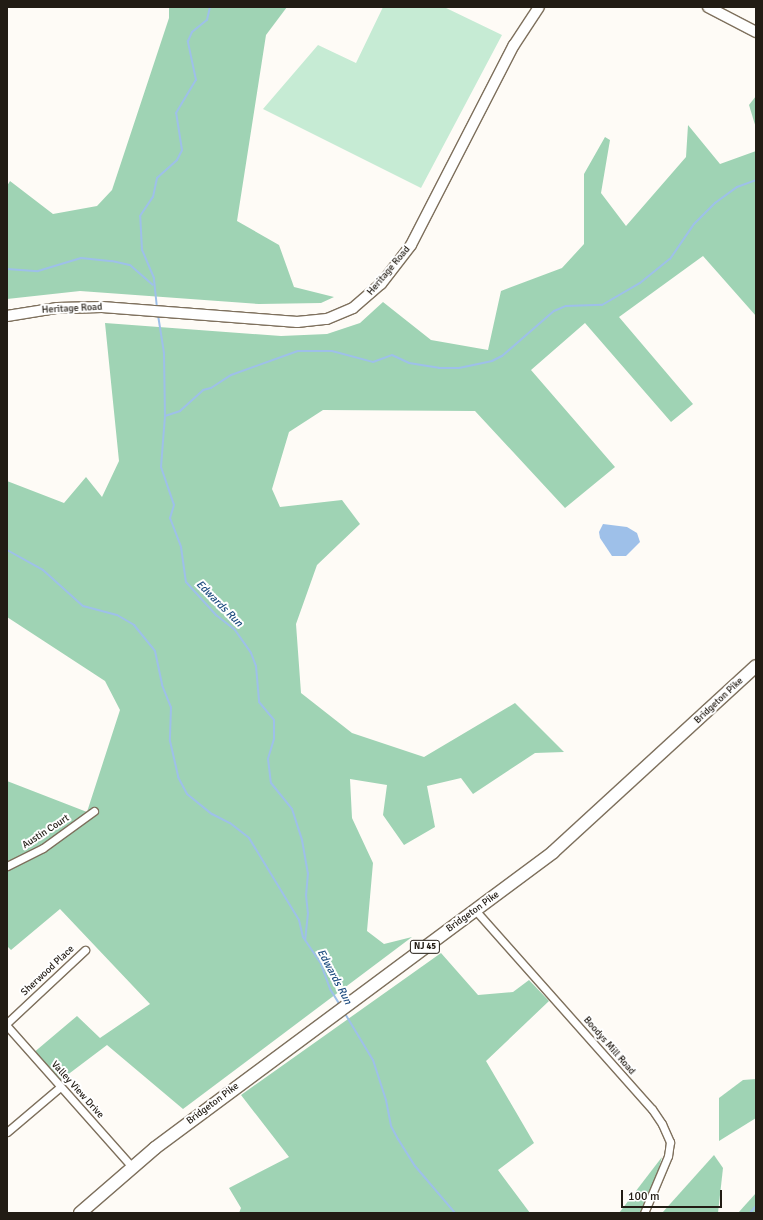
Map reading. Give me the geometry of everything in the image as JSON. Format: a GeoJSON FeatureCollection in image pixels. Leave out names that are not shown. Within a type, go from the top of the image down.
{"type":"FeatureCollection","features":[{"type":"Feature","properties":{"kind":"main road","name":"Bridgeton Pike"},"geometry":{"type":"LineString","coordinates":[[80,1213],[132,1166],[229,1091],[476,911],[572,837],[756,666]]}},
{"type":"Feature","properties":{"kind":"street","name":"Heritage Road"},"geometry":{"type":"LineString","coordinates":[[7,316],[74,307],[147,310],[308,321],[338,316],[360,304],[388,276],[416,237],[514,45],[539,7]]}},
{"type":"Feature","properties":{"kind":"street"},"geometry":{"type":"LineString","coordinates":[[708,7],[756,32]]}},
{"type":"Feature","properties":{"kind":"street","name":"Austin Court"},"geometry":{"type":"LineString","coordinates":[[7,866],[43,848],[94,811]]}},
{"type":"Feature","properties":{"kind":"street","name":"Boodys Mill Road"},"geometry":{"type":"LineString","coordinates":[[476,911],[652,1109],[662,1124],[670,1142],[668,1156],[644,1213]]}},
{"type":"Feature","properties":{"kind":"street","name":"Sherwood Place"},"geometry":{"type":"LineString","coordinates":[[7,1023],[85,950]]}},
{"type":"Feature","properties":{"kind":"street","name":"Valley View Drive"},"geometry":{"type":"LineString","coordinates":[[7,1026],[132,1166]]}},
{"type":"Feature","properties":{"kind":"street"},"geometry":{"type":"LineString","coordinates":[[7,1132],[60,1087]]}},
{"type":"Feature","properties":{"kind":"green space"},"geometry":{"type":"Polygon","coordinates":[[[169,7],[287,7],[266,35],[237,221],[279,245],[294,287],[334,297],[321,303],[259,304],[80,291],[7,299],[7,186],[10,181],[53,214],[97,206],[112,190],[169,18],[169,7]]]}},
{"type":"Feature","properties":{"kind":"green space"},"geometry":{"type":"Polygon","coordinates":[[[383,7],[444,7],[502,35],[421,188],[263,109],[318,45],[356,63],[383,7]]]}},
{"type":"Feature","properties":{"kind":"green space"},"geometry":{"type":"Polygon","coordinates":[[[756,96],[756,128],[749,105],[756,96]]]}},
{"type":"Feature","properties":{"kind":"green space"},"geometry":{"type":"Polygon","coordinates":[[[688,125],[720,164],[756,151],[756,316],[703,256],[619,317],[693,404],[671,422],[585,323],[531,370],[615,467],[565,508],[475,411],[323,410],[289,432],[272,489],[280,507],[342,500],[360,524],[317,565],[296,624],[301,693],[352,733],[424,757],[515,703],[564,752],[535,753],[473,794],[461,778],[427,786],[435,827],[404,845],[383,815],[387,785],[350,779],[352,818],[373,863],[367,931],[384,944],[412,937],[183,1109],[107,1045],[58,1082],[32,1054],[77,1016],[100,1038],[150,1004],[60,909],[11,950],[7,946],[7,781],[87,812],[120,710],[105,681],[7,617],[7,481],[64,503],[86,477],[102,497],[119,461],[105,323],[281,336],[327,334],[360,323],[383,302],[431,340],[488,350],[501,291],[562,268],[584,244],[584,174],[605,137],[610,140],[601,193],[626,226],[686,157],[688,125]]]}},
{"type":"Feature","properties":{"kind":"green space"},"geometry":{"type":"Polygon","coordinates":[[[441,953],[478,995],[513,992],[529,980],[549,1001],[486,1061],[534,1143],[498,1170],[530,1213],[239,1213],[241,1208],[229,1188],[289,1157],[241,1095],[441,953]]]}},
{"type":"Feature","properties":{"kind":"green space"},"geometry":{"type":"Polygon","coordinates":[[[756,1079],[756,1118],[719,1141],[719,1098],[743,1080],[756,1079]]]}},
{"type":"Feature","properties":{"kind":"green space"},"geometry":{"type":"Polygon","coordinates":[[[714,1155],[723,1168],[718,1213],[662,1213],[714,1155]]]}},
{"type":"Feature","properties":{"kind":"green space"},"geometry":{"type":"Polygon","coordinates":[[[662,1157],[646,1213],[619,1213],[662,1157]]]}},
{"type":"Feature","properties":{"kind":"green space"},"geometry":{"type":"Polygon","coordinates":[[[756,1193],[756,1213],[738,1213],[756,1193]]]}},
{"type":"Feature","properties":{"kind":"water"},"geometry":{"type":"Polygon","coordinates":[[[603,524],[627,527],[637,533],[640,542],[626,556],[612,556],[600,538],[599,532],[603,524]]]}},
{"type":"Feature","properties":{"kind":"waterway","name":"Edwards Run"},"geometry":{"type":"LineString","coordinates":[[157,308],[154,278],[142,250],[140,216],[153,197],[157,178],[177,160],[182,150],[176,113],[196,80],[188,41],[192,32],[207,20],[210,7]]}},
{"type":"Feature","properties":{"kind":"waterway"},"geometry":{"type":"LineString","coordinates":[[165,416],[180,411],[203,390],[211,388],[231,375],[298,351],[332,351],[373,362],[392,355],[409,363],[439,368],[459,368],[492,361],[502,356],[554,311],[566,306],[602,305],[640,283],[670,259],[694,224],[715,203],[737,187],[756,180]]}},
{"type":"Feature","properties":{"kind":"waterway"},"geometry":{"type":"LineString","coordinates":[[7,269],[38,271],[81,258],[112,261],[130,265],[153,285]]}},
{"type":"Feature","properties":{"kind":"waterway","name":"Edwards Run"},"geometry":{"type":"LineString","coordinates":[[158,315],[164,354],[165,416],[161,467],[174,505],[170,518],[181,547],[186,582],[216,615],[235,630],[251,653],[256,666],[259,702],[274,720],[274,739],[268,759],[271,783],[292,809],[302,840],[308,873],[306,895],[308,913],[305,940]]}},
{"type":"Feature","properties":{"kind":"waterway"},"geometry":{"type":"LineString","coordinates":[[7,550],[43,570],[83,606],[117,615],[134,625],[155,651],[162,685],[171,707],[170,741],[178,777],[187,794],[212,814],[230,823],[249,838],[299,920],[303,937],[321,964],[330,989],[340,1005]]}},
{"type":"Feature","properties":{"kind":"waterway","name":"Edwards Run"},"geometry":{"type":"LineString","coordinates":[[344,1012],[373,1060],[386,1100],[391,1126],[398,1139],[415,1166],[455,1213]]}},
{"type":"Feature","properties":{"kind":"waterway"},"geometry":{"type":"LineString","coordinates":[[750,1213],[756,1206]]}}]}
